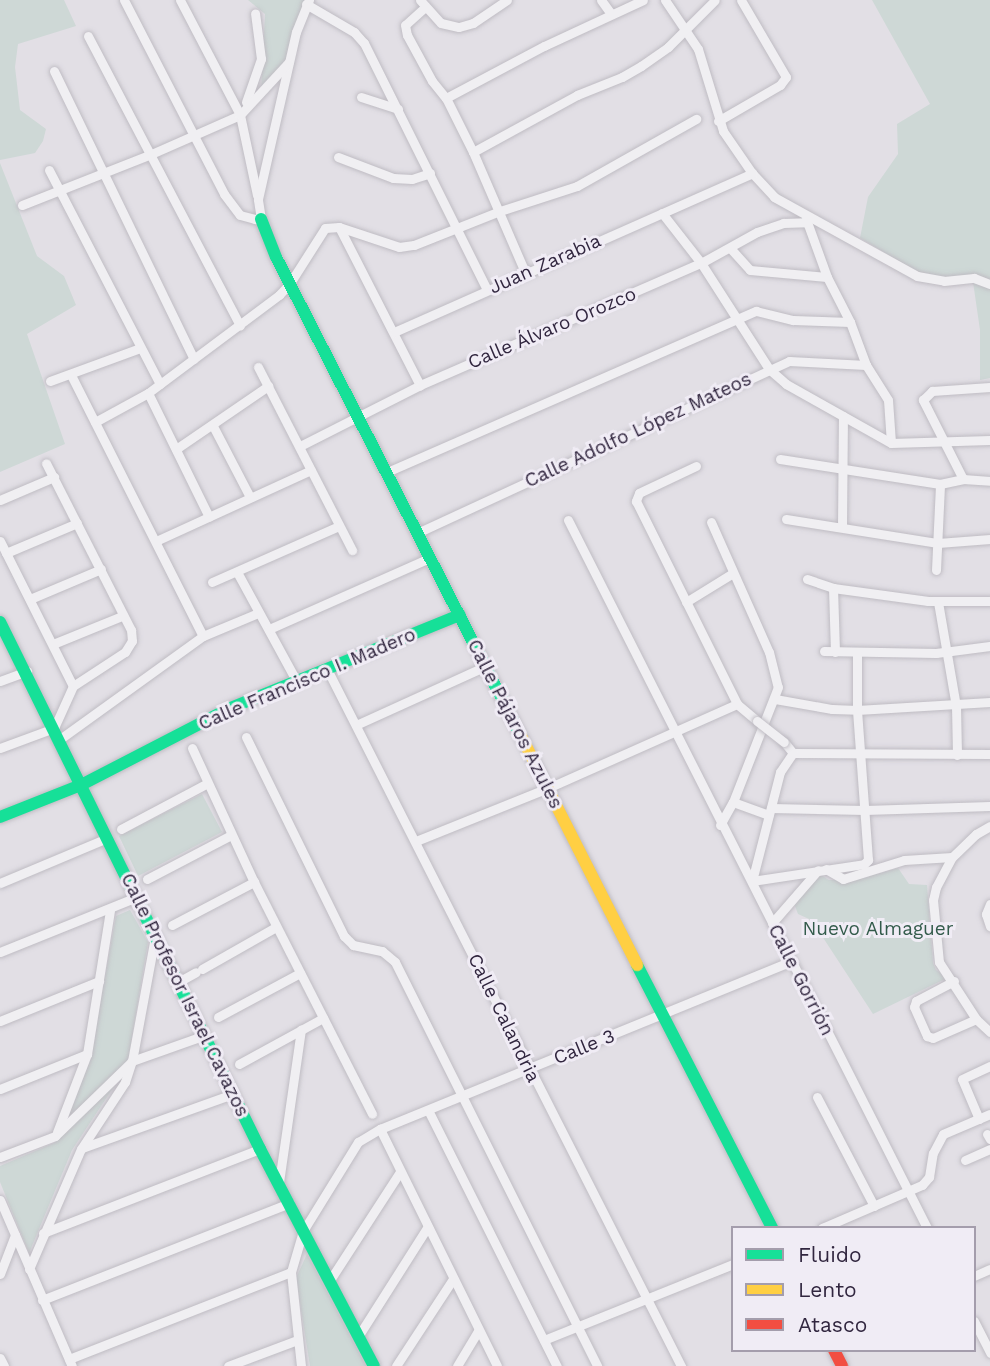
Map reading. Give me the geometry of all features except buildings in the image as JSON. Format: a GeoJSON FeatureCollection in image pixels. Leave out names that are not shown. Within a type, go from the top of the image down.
{"type":"FeatureCollection","features":[{"type":"Feature","properties":{"kind":"street"},"geometry":{"type":"LineString","coordinates":[[124,0],[236,211],[246,218],[261,219],[242,113],[180,0]]}},
{"type":"Feature","properties":{"kind":"street"},"geometry":{"type":"LineString","coordinates":[[507,0],[467,26],[441,23],[422,4],[405,30],[432,81],[446,98],[473,152],[525,272]]}},
{"type":"Feature","properties":{"kind":"street"},"geometry":{"type":"LineString","coordinates":[[601,0],[611,14]]}},
{"type":"Feature","properties":{"kind":"street"},"geometry":{"type":"LineString","coordinates":[[446,98],[643,0]]}},
{"type":"Feature","properties":{"kind":"street"},"geometry":{"type":"LineString","coordinates":[[665,0],[686,30],[704,65],[718,121],[752,173],[783,205],[917,276],[944,281],[974,278],[990,284]]}},
{"type":"Feature","properties":{"kind":"street"},"geometry":{"type":"LineString","coordinates":[[473,152],[577,95],[622,77],[668,47],[715,0]]}},
{"type":"Feature","properties":{"kind":"street"},"geometry":{"type":"LineString","coordinates":[[718,121],[780,85],[786,77],[741,0]]}},
{"type":"Feature","properties":{"kind":"street"},"geometry":{"type":"LineString","coordinates":[[258,200],[289,61],[307,2],[360,38],[458,227],[487,290]]}},
{"type":"Feature","properties":{"kind":"street"},"geometry":{"type":"LineString","coordinates":[[242,113],[256,82],[261,59],[255,13]]}},
{"type":"Feature","properties":{"kind":"street"},"geometry":{"type":"LineString","coordinates":[[88,36],[240,324]]}},
{"type":"Feature","properties":{"kind":"street"},"geometry":{"type":"LineString","coordinates":[[22,205],[195,136],[242,113],[289,61]]}},
{"type":"Feature","properties":{"kind":"street"},"geometry":{"type":"LineString","coordinates":[[54,71],[194,359]]}},
{"type":"Feature","properties":{"kind":"street"},"geometry":{"type":"LineString","coordinates":[[361,97],[398,109]]}},
{"type":"Feature","properties":{"kind":"street"},"geometry":{"type":"LineString","coordinates":[[95,422],[148,393],[290,283],[321,233],[331,226],[399,247],[577,187],[696,119]]}},
{"type":"Feature","properties":{"kind":"street"},"geometry":{"type":"LineString","coordinates":[[338,157],[403,180],[430,173]]}},
{"type":"Feature","properties":{"kind":"street"},"geometry":{"type":"LineString","coordinates":[[49,170],[58,192],[160,384]]}},
{"type":"Feature","properties":{"kind":"street","name":"Juan Zarabia"},"geometry":{"type":"LineString","coordinates":[[394,332],[752,173]]}},
{"type":"Feature","properties":{"kind":"street"},"geometry":{"type":"LineString","coordinates":[[662,213],[701,263],[769,369],[786,384],[891,443],[990,440]]}},
{"type":"Feature","properties":{"kind":"street"},"geometry":{"type":"LineString","coordinates":[[806,218],[827,277],[850,322],[866,365],[888,400],[891,443]]}},
{"type":"Feature","properties":{"kind":"street","name":"Calle Álvaro Orozco"},"geometry":{"type":"LineString","coordinates":[[300,446],[358,414],[420,385],[701,263],[769,227],[806,218]]}},
{"type":"Feature","properties":{"kind":"street","name":"Calle Pájaros Azules"},"geometry":{"type":"LineString","coordinates":[[261,219],[290,283],[429,558],[771,1226]]}},
{"type":"Feature","properties":{"kind":"street"},"geometry":{"type":"LineString","coordinates":[[339,227],[420,385]]}},
{"type":"Feature","properties":{"kind":"street"},"geometry":{"type":"LineString","coordinates":[[731,249],[750,271],[827,277]]}},
{"type":"Feature","properties":{"kind":"street"},"geometry":{"type":"LineString","coordinates":[[387,472],[736,318],[759,311],[793,320],[850,322]]}},
{"type":"Feature","properties":{"kind":"street"},"geometry":{"type":"LineString","coordinates":[[50,381],[140,348]]}},
{"type":"Feature","properties":{"kind":"street","name":"Calle Adolfo López Mateos"},"geometry":{"type":"LineString","coordinates":[[417,533],[769,369],[798,360],[866,365]]}},
{"type":"Feature","properties":{"kind":"street"},"geometry":{"type":"LineString","coordinates":[[258,367],[352,550]]}},
{"type":"Feature","properties":{"kind":"street"},"geometry":{"type":"LineString","coordinates":[[71,374],[203,636]]}},
{"type":"Feature","properties":{"kind":"street"},"geometry":{"type":"LineString","coordinates":[[176,449],[268,386]]}},
{"type":"Feature","properties":{"kind":"street"},"geometry":{"type":"LineString","coordinates":[[963,479],[923,404],[924,396],[932,391],[990,387]]}},
{"type":"Feature","properties":{"kind":"street"},"geometry":{"type":"LineString","coordinates":[[148,393],[209,517]]}},
{"type":"Feature","properties":{"kind":"street"},"geometry":{"type":"LineString","coordinates":[[842,527],[843,415]]}},
{"type":"Feature","properties":{"kind":"street"},"geometry":{"type":"LineString","coordinates":[[213,426],[250,497]]}},
{"type":"Feature","properties":{"kind":"street"},"geometry":{"type":"LineString","coordinates":[[780,458],[940,484],[963,479],[990,481]]}},
{"type":"Feature","properties":{"kind":"street"},"geometry":{"type":"LineString","coordinates":[[47,463],[132,635],[130,647],[73,686],[57,733]]}},
{"type":"Feature","properties":{"kind":"street"},"geometry":{"type":"LineString","coordinates":[[696,466],[639,493],[636,498],[737,704],[784,742],[793,753],[990,754]]}},
{"type":"Feature","properties":{"kind":"street"},"geometry":{"type":"LineString","coordinates":[[156,541],[311,470]]}},
{"type":"Feature","properties":{"kind":"street"},"geometry":{"type":"LineString","coordinates":[[0,500],[54,477]]}},
{"type":"Feature","properties":{"kind":"street"},"geometry":{"type":"LineString","coordinates":[[936,570],[940,484]]}},
{"type":"Feature","properties":{"kind":"street"},"geometry":{"type":"LineString","coordinates":[[786,519],[938,543],[990,540]]}},
{"type":"Feature","properties":{"kind":"street","name":"Calle Gorrión"},"geometry":{"type":"LineString","coordinates":[[568,520],[720,825],[752,881],[926,1226]]}},
{"type":"Feature","properties":{"kind":"street"},"geometry":{"type":"LineString","coordinates":[[711,522],[773,664],[778,687],[733,802],[720,825]]}},
{"type":"Feature","properties":{"kind":"street"},"geometry":{"type":"LineString","coordinates":[[6,554],[77,523]]}},
{"type":"Feature","properties":{"kind":"street"},"geometry":{"type":"LineString","coordinates":[[212,582],[339,526]]}},
{"type":"Feature","properties":{"kind":"street"},"geometry":{"type":"LineString","coordinates":[[0,541],[73,686]]}},
{"type":"Feature","properties":{"kind":"street"},"geometry":{"type":"LineString","coordinates":[[269,629],[429,558]]}},
{"type":"Feature","properties":{"kind":"street"},"geometry":{"type":"LineString","coordinates":[[30,598],[101,569]]}},
{"type":"Feature","properties":{"kind":"street"},"geometry":{"type":"LineString","coordinates":[[237,572],[298,682]]}},
{"type":"Feature","properties":{"kind":"street"},"geometry":{"type":"LineString","coordinates":[[685,602],[733,573]]}},
{"type":"Feature","properties":{"kind":"street"},"geometry":{"type":"LineString","coordinates":[[807,579],[833,588],[938,602],[990,601]]}},
{"type":"Feature","properties":{"kind":"street"},"geometry":{"type":"LineString","coordinates":[[833,588],[835,652]]}},
{"type":"Feature","properties":{"kind":"street"},"geometry":{"type":"LineString","coordinates":[[938,602],[956,706],[957,755]]}},
{"type":"Feature","properties":{"kind":"street"},"geometry":{"type":"LineString","coordinates":[[0,748],[57,733],[203,636],[258,613]]}},
{"type":"Feature","properties":{"kind":"street","name":"Calle Francisco I. Madero"},"geometry":{"type":"LineString","coordinates":[[0,817],[81,785],[228,709],[328,671],[460,615]]}},
{"type":"Feature","properties":{"kind":"street"},"geometry":{"type":"LineString","coordinates":[[53,644],[122,616]]}},
{"type":"Feature","properties":{"kind":"street","name":"Calle Profesor Israel Cavazos"},"geometry":{"type":"LineString","coordinates":[[0,622],[27,671],[107,838],[180,981],[260,1149],[374,1366]]}},
{"type":"Feature","properties":{"kind":"street"},"geometry":{"type":"LineString","coordinates":[[824,651],[948,652],[990,646]]}},
{"type":"Feature","properties":{"kind":"street"},"geometry":{"type":"LineString","coordinates":[[793,753],[780,772],[752,881],[864,864],[869,856],[857,710],[857,652]]}},
{"type":"Feature","properties":{"kind":"street"},"geometry":{"type":"LineString","coordinates":[[356,725],[486,666]]}},
{"type":"Feature","properties":{"kind":"street"},"geometry":{"type":"LineString","coordinates":[[0,681],[27,671]]}},
{"type":"Feature","properties":{"kind":"street","name":"Calle Calandria"},"geometry":{"type":"LineString","coordinates":[[328,671],[681,1366]]}},
{"type":"Feature","properties":{"kind":"street"},"geometry":{"type":"LineString","coordinates":[[775,699],[832,709],[857,710],[990,702]]}},
{"type":"Feature","properties":{"kind":"street"},"geometry":{"type":"LineString","coordinates":[[416,841],[548,788],[737,704]]}},
{"type":"Feature","properties":{"kind":"street"},"geometry":{"type":"LineString","coordinates":[[246,737],[344,936],[353,945],[382,951],[395,962],[597,1366]]}},
{"type":"Feature","properties":{"kind":"street"},"geometry":{"type":"LineString","coordinates":[[192,748],[206,784],[276,927],[372,1114]]}},
{"type":"Feature","properties":{"kind":"street"},"geometry":{"type":"LineString","coordinates":[[121,829],[206,784]]}},
{"type":"Feature","properties":{"kind":"street"},"geometry":{"type":"LineString","coordinates":[[733,802],[770,812],[990,806]]}},
{"type":"Feature","properties":{"kind":"street"},"geometry":{"type":"LineString","coordinates":[[990,826],[976,834],[952,856],[936,887],[933,900],[938,958],[976,1019],[990,1032]]}},
{"type":"Feature","properties":{"kind":"street"},"geometry":{"type":"LineString","coordinates":[[147,879],[231,835]]}},
{"type":"Feature","properties":{"kind":"street"},"geometry":{"type":"LineString","coordinates":[[0,883],[107,838]]}},
{"type":"Feature","properties":{"kind":"street"},"geometry":{"type":"LineString","coordinates":[[822,869],[843,879],[905,860],[952,856]]}},
{"type":"Feature","properties":{"kind":"street"},"geometry":{"type":"LineString","coordinates":[[772,923],[822,869]]}},
{"type":"Feature","properties":{"kind":"street"},"geometry":{"type":"LineString","coordinates":[[172,925],[254,882]]}},
{"type":"Feature","properties":{"kind":"street"},"geometry":{"type":"LineString","coordinates":[[0,952],[137,897]]}},
{"type":"Feature","properties":{"kind":"street"},"geometry":{"type":"LineString","coordinates":[[990,904],[986,914],[990,926]]}},
{"type":"Feature","properties":{"kind":"street"},"geometry":{"type":"LineString","coordinates":[[55,1136],[87,1054],[110,910]]}},
{"type":"Feature","properties":{"kind":"street"},"geometry":{"type":"LineString","coordinates":[[180,981],[276,927]]}},
{"type":"Feature","properties":{"kind":"street"},"geometry":{"type":"LineString","coordinates":[[29,1269],[80,1149],[110,1108],[132,1061],[156,935]]}},
{"type":"Feature","properties":{"kind":"street","name":"Calle 3"},"geometry":{"type":"LineString","coordinates":[[290,1272],[303,1231],[358,1142],[380,1129],[791,961]]}},
{"type":"Feature","properties":{"kind":"street"},"geometry":{"type":"LineString","coordinates":[[218,1017],[300,973]]}},
{"type":"Feature","properties":{"kind":"street"},"geometry":{"type":"LineString","coordinates":[[0,1021],[99,981]]}},
{"type":"Feature","properties":{"kind":"street"},"geometry":{"type":"LineString","coordinates":[[954,981],[916,1001],[914,1007],[928,1038],[976,1019]]}},
{"type":"Feature","properties":{"kind":"street"},"geometry":{"type":"LineString","coordinates":[[239,1064],[323,1018]]}},
{"type":"Feature","properties":{"kind":"street"},"geometry":{"type":"LineString","coordinates":[[279,1182],[301,1030]]}},
{"type":"Feature","properties":{"kind":"street"},"geometry":{"type":"LineString","coordinates":[[0,1157],[55,1136],[132,1061],[205,1035]]}},
{"type":"Feature","properties":{"kind":"street"},"geometry":{"type":"LineString","coordinates":[[0,1089],[87,1054]]}},
{"type":"Feature","properties":{"kind":"street"},"geometry":{"type":"LineString","coordinates":[[979,1119],[962,1079],[990,1066]]}},
{"type":"Feature","properties":{"kind":"street"},"geometry":{"type":"LineString","coordinates":[[80,1149],[233,1094]]}},
{"type":"Feature","properties":{"kind":"street"},"geometry":{"type":"LineString","coordinates":[[817,1097],[874,1206]]}},
{"type":"Feature","properties":{"kind":"street"},"geometry":{"type":"LineString","coordinates":[[428,1110],[557,1366]]}},
{"type":"Feature","properties":{"kind":"street"},"geometry":{"type":"LineString","coordinates":[[827,1226],[908,1192],[927,1181],[933,1153],[943,1134],[990,1114]]}},
{"type":"Feature","properties":{"kind":"street"},"geometry":{"type":"LineString","coordinates":[[380,1129],[497,1366]]}},
{"type":"Feature","properties":{"kind":"street"},"geometry":{"type":"LineString","coordinates":[[43,1233],[260,1149]]}},
{"type":"Feature","properties":{"kind":"street"},"geometry":{"type":"LineString","coordinates":[[965,1160],[990,1149]]}},
{"type":"Feature","properties":{"kind":"street"},"geometry":{"type":"LineString","coordinates":[[330,1280],[400,1172]]}},
{"type":"Feature","properties":{"kind":"street"},"geometry":{"type":"LineString","coordinates":[[0,1200],[71,1362],[290,1272],[302,1366]]}},
{"type":"Feature","properties":{"kind":"street"},"geometry":{"type":"LineString","coordinates":[[43,1300],[290,1203]]}},
{"type":"Feature","properties":{"kind":"street"},"geometry":{"type":"LineString","coordinates":[[359,1335],[427,1228]]}},
{"type":"Feature","properties":{"kind":"street"},"geometry":{"type":"LineString","coordinates":[[0,1274],[15,1235]]}},
{"type":"Feature","properties":{"kind":"street"},"geometry":{"type":"LineString","coordinates":[[544,1340],[731,1265]]}},
{"type":"Feature","properties":{"kind":"street"},"geometry":{"type":"LineString","coordinates":[[396,1366],[453,1279]]}},
{"type":"Feature","properties":{"kind":"street"},"geometry":{"type":"LineString","coordinates":[[976,1325],[990,1353]]}},
{"type":"Feature","properties":{"kind":"street"},"geometry":{"type":"LineString","coordinates":[[457,1366],[478,1331]]}},
{"type":"Feature","properties":{"kind":"street"},"geometry":{"type":"LineString","coordinates":[[228,1366],[297,1340]]}},
{"type":"Feature","properties":{"kind":"street"},"geometry":{"type":"LineString","coordinates":[[0,1358],[4,1366]]}},
{"type":"Feature","properties":{"kind":"green space"},"geometry":{"type":"Polygon","coordinates":[[[0,0],[64,0],[76,26],[18,44],[15,67],[20,110],[46,129],[43,141],[35,153],[0,160],[0,0]]]}},
{"type":"Feature","properties":{"kind":"green space"},"geometry":{"type":"Polygon","coordinates":[[[248,0],[307,0],[292,37],[281,77],[264,97],[261,93],[265,14],[248,0]]]}},
{"type":"Feature","properties":{"kind":"green space"},"geometry":{"type":"Polygon","coordinates":[[[872,0],[990,0],[990,378],[980,380],[980,330],[973,282],[922,275],[860,238],[868,197],[898,154],[897,124],[930,104],[872,0]]]}},
{"type":"Feature","properties":{"kind":"green space"},"geometry":{"type":"Polygon","coordinates":[[[0,163],[37,256],[64,276],[76,305],[27,334],[65,444],[0,472],[0,163]]]}},
{"type":"Feature","properties":{"kind":"green space"},"geometry":{"type":"Polygon","coordinates":[[[202,794],[222,832],[138,876],[119,836],[202,794]]]}},
{"type":"Feature","properties":{"kind":"green space","name":"Nuevo Almaguer"},"geometry":{"type":"Polygon","coordinates":[[[898,868],[909,884],[927,885],[933,963],[936,970],[947,978],[873,1014],[820,933],[809,919],[798,914],[796,900],[821,875],[829,880],[855,880],[898,868]]]}},
{"type":"Feature","properties":{"kind":"green space"},"geometry":{"type":"Polygon","coordinates":[[[130,910],[148,942],[128,1061],[65,1122],[90,1059],[116,916],[130,910]]]}},
{"type":"Feature","properties":{"kind":"green space"},"geometry":{"type":"Polygon","coordinates":[[[115,1085],[72,1150],[29,1253],[0,1182],[0,1166],[54,1143],[115,1085]]]}},
{"type":"Feature","properties":{"kind":"green space"},"geometry":{"type":"Polygon","coordinates":[[[307,1254],[366,1366],[310,1366],[296,1278],[307,1254]]]}},
{"type":"Feature","properties":{"kind":"traffic: fast"},"geometry":{"type":"LineString","coordinates":[[261,219],[276,257],[521,736]]}},
{"type":"Feature","properties":{"kind":"traffic: fast"},"geometry":{"type":"LineString","coordinates":[[0,817],[81,785],[228,709],[460,615]]}},
{"type":"Feature","properties":{"kind":"traffic: fast"},"geometry":{"type":"LineString","coordinates":[[0,622],[260,1149],[374,1366]]}},
{"type":"Feature","properties":{"kind":"traffic: fast"},"geometry":{"type":"LineString","coordinates":[[637,965],[771,1226]]}},
{"type":"Feature","properties":{"kind":"traffic: slow"},"geometry":{"type":"LineString","coordinates":[[521,736],[637,965]]}},
{"type":"Feature","properties":{"kind":"traffic: jam"},"geometry":{"type":"LineString","coordinates":[[835,1352],[842,1366]]}}]}
